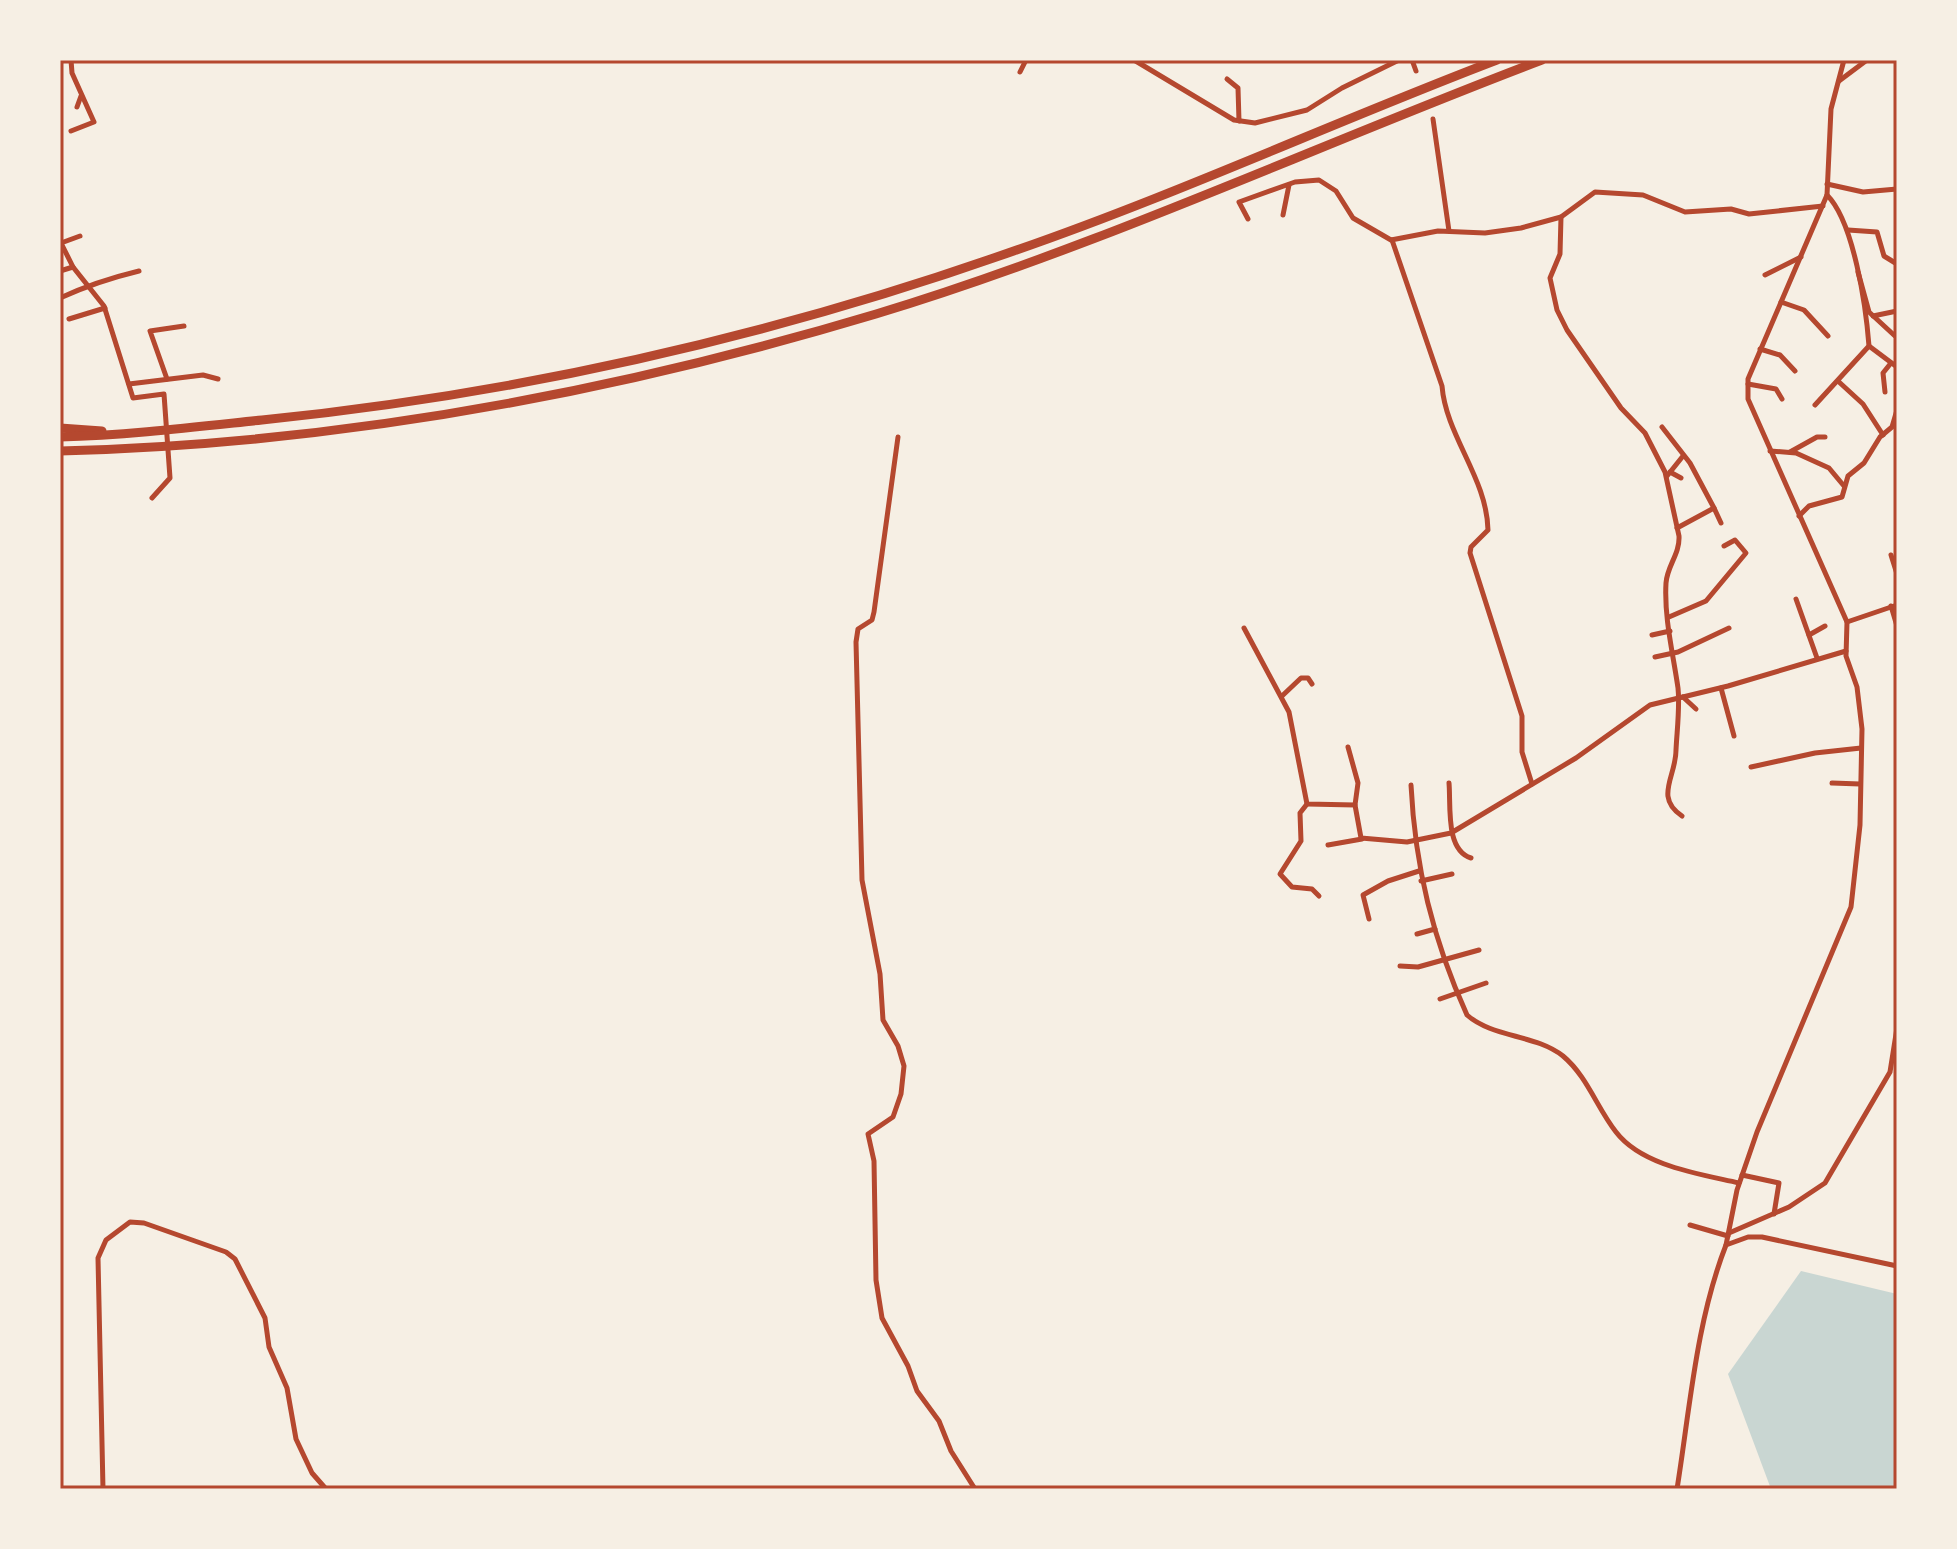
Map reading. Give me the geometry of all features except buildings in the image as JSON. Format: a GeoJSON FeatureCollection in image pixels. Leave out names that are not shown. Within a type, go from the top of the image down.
{"type":"FeatureCollection","features":[{"type":"Feature","properties":{"kind":"highway"},"geometry":{"type":"LineString","coordinates":[[60,437],[129,434],[425,401],[562,377],[740,335],[873,298],[1011,252],[1497,60]]}},
{"type":"Feature","properties":{"kind":"highway"},"geometry":{"type":"LineString","coordinates":[[60,451],[304,433],[428,416],[565,392],[743,349],[877,313],[1016,265],[1542,60]]}},
{"type":"Feature","properties":{"kind":"highway"},"geometry":{"type":"LineString","coordinates":[[60,428],[129,434]]}},
{"type":"Feature","properties":{"kind":"street"},"geometry":{"type":"LineString","coordinates":[[71,60],[72,73],[94,122],[71,131]]}},
{"type":"Feature","properties":{"kind":"street"},"geometry":{"type":"LineString","coordinates":[[1020,72],[1026,60]]}},
{"type":"Feature","properties":{"kind":"street"},"geometry":{"type":"LineString","coordinates":[[1134,60],[1239,121],[1255,123],[1291,116],[1399,60]]}},
{"type":"Feature","properties":{"kind":"street"},"geometry":{"type":"LineString","coordinates":[[1412,60],[1416,71]]}},
{"type":"Feature","properties":{"kind":"street"},"geometry":{"type":"LineString","coordinates":[[1677,1489],[1688,1406],[1716,1271],[1726,1245],[1739,1183],[1851,907],[1858,859],[1862,711],[1846,651],[1847,622],[1748,399],[1748,384],[1760,349],[1827,195],[1831,109],[1844,60]]}},
{"type":"Feature","properties":{"kind":"street"},"geometry":{"type":"LineString","coordinates":[[1838,81],[1867,60]]}},
{"type":"Feature","properties":{"kind":"street"},"geometry":{"type":"LineString","coordinates":[[1227,79],[1238,88],[1239,121]]}},
{"type":"Feature","properties":{"kind":"street"},"geometry":{"type":"LineString","coordinates":[[77,107],[82,95]]}},
{"type":"Feature","properties":{"kind":"street"},"geometry":{"type":"LineString","coordinates":[[1433,119],[1449,231]]}},
{"type":"Feature","properties":{"kind":"street"},"geometry":{"type":"LineString","coordinates":[[1248,219],[1239,202],[1309,179],[1326,183],[1336,191],[1353,218],[1392,240],[1449,231],[1498,232],[1561,217],[1595,192],[1643,195],[1685,212],[1731,209],[1749,214],[1823,206]]}},
{"type":"Feature","properties":{"kind":"street"},"geometry":{"type":"LineString","coordinates":[[1283,215],[1289,184]]}},
{"type":"Feature","properties":{"kind":"street"},"geometry":{"type":"LineString","coordinates":[[1827,184],[1868,192],[1897,189]]}},
{"type":"Feature","properties":{"kind":"street"},"geometry":{"type":"LineString","coordinates":[[1827,195],[1843,213],[1872,316],[1895,336]]}},
{"type":"Feature","properties":{"kind":"street"},"geometry":{"type":"LineString","coordinates":[[1561,217],[1560,254],[1550,278],[1557,310],[1621,408],[1641,428],[1668,474],[1679,546],[1666,584],[1670,655],[1680,697],[1675,768],[1667,797],[1671,809],[1682,816]]}},
{"type":"Feature","properties":{"kind":"street"},"geometry":{"type":"LineString","coordinates":[[1848,230],[1877,232],[1884,256],[1897,264]]}},
{"type":"Feature","properties":{"kind":"street"},"geometry":{"type":"LineString","coordinates":[[80,236],[60,242],[73,267],[105,308],[133,398],[160,394],[164,399],[170,472],[167,482],[152,498]]}},
{"type":"Feature","properties":{"kind":"street"},"geometry":{"type":"LineString","coordinates":[[1392,240],[1442,386],[1443,399],[1473,468],[1486,515],[1488,530],[1471,547],[1470,553],[1522,716],[1522,752],[1532,784]]}},
{"type":"Feature","properties":{"kind":"street"},"geometry":{"type":"LineString","coordinates":[[1765,275],[1802,257]]}},
{"type":"Feature","properties":{"kind":"street"},"geometry":{"type":"LineString","coordinates":[[60,271],[73,267]]}},
{"type":"Feature","properties":{"kind":"street"},"geometry":{"type":"LineString","coordinates":[[60,298],[86,286],[139,271]]}},
{"type":"Feature","properties":{"kind":"street"},"geometry":{"type":"LineString","coordinates":[[1858,271],[1869,346],[1894,365],[1883,373],[1885,392]]}},
{"type":"Feature","properties":{"kind":"street"},"geometry":{"type":"LineString","coordinates":[[1781,302],[1804,310],[1828,336]]}},
{"type":"Feature","properties":{"kind":"street"},"geometry":{"type":"LineString","coordinates":[[69,319],[105,308]]}},
{"type":"Feature","properties":{"kind":"street"},"geometry":{"type":"LineString","coordinates":[[1872,316],[1897,311]]}},
{"type":"Feature","properties":{"kind":"street"},"geometry":{"type":"LineString","coordinates":[[167,379],[150,331],[184,326]]}},
{"type":"Feature","properties":{"kind":"street"},"geometry":{"type":"LineString","coordinates":[[1815,405],[1869,346]]}},
{"type":"Feature","properties":{"kind":"street"},"geometry":{"type":"LineString","coordinates":[[1760,349],[1787,359],[1795,371]]}},
{"type":"Feature","properties":{"kind":"street"},"geometry":{"type":"LineString","coordinates":[[129,384],[203,375],[218,379]]}},
{"type":"Feature","properties":{"kind":"street"},"geometry":{"type":"LineString","coordinates":[[1839,382],[1863,404],[1883,435]]}},
{"type":"Feature","properties":{"kind":"street"},"geometry":{"type":"LineString","coordinates":[[1748,384],[1776,389],[1782,399]]}},
{"type":"Feature","properties":{"kind":"street"},"geometry":{"type":"LineString","coordinates":[[1799,516],[1813,504],[1839,499],[1848,476],[1864,463],[1892,427],[1897,410]]}},
{"type":"Feature","properties":{"kind":"street"},"geometry":{"type":"LineString","coordinates":[[1662,427],[1683,456],[1721,523]]}},
{"type":"Feature","properties":{"kind":"street"},"geometry":{"type":"LineString","coordinates":[[898,437],[874,612],[872,620],[858,629],[856,642],[863,884],[880,974],[883,1020],[898,1046],[904,1066],[901,1094],[893,1117],[868,1134],[875,1183],[876,1280],[883,1323],[905,1359],[917,1391],[939,1421],[951,1451],[975,1489]]}},
{"type":"Feature","properties":{"kind":"street"},"geometry":{"type":"LineString","coordinates":[[1789,453],[1817,437],[1825,437]]}},
{"type":"Feature","properties":{"kind":"street"},"geometry":{"type":"LineString","coordinates":[[1770,451],[1789,453],[1829,468],[1844,486]]}},
{"type":"Feature","properties":{"kind":"street"},"geometry":{"type":"LineString","coordinates":[[1668,474],[1683,456]]}},
{"type":"Feature","properties":{"kind":"street"},"geometry":{"type":"LineString","coordinates":[[1668,474],[1681,478]]}},
{"type":"Feature","properties":{"kind":"street"},"geometry":{"type":"LineString","coordinates":[[1677,528],[1714,508]]}},
{"type":"Feature","properties":{"kind":"street"},"geometry":{"type":"LineString","coordinates":[[1669,617],[1706,601],[1746,553],[1735,540],[1724,546]]}},
{"type":"Feature","properties":{"kind":"street"},"geometry":{"type":"LineString","coordinates":[[1891,555],[1897,574]]}},
{"type":"Feature","properties":{"kind":"street"},"geometry":{"type":"LineString","coordinates":[[1796,599],[1817,658]]}},
{"type":"Feature","properties":{"kind":"street"},"geometry":{"type":"LineString","coordinates":[[1847,622],[1894,605],[1897,626]]}},
{"type":"Feature","properties":{"kind":"street"},"geometry":{"type":"LineString","coordinates":[[1809,635],[1825,626]]}},
{"type":"Feature","properties":{"kind":"street"},"geometry":{"type":"LineString","coordinates":[[1244,628],[1282,696],[1291,719],[1307,804],[1300,813],[1301,841],[1280,874],[1292,887],[1312,889],[1319,896]]}},
{"type":"Feature","properties":{"kind":"street"},"geometry":{"type":"LineString","coordinates":[[1655,657],[1670,655],[1729,628]]}},
{"type":"Feature","properties":{"kind":"street"},"geometry":{"type":"LineString","coordinates":[[1652,635],[1670,631]]}},
{"type":"Feature","properties":{"kind":"street"},"geometry":{"type":"LineString","coordinates":[[1328,845],[1362,839],[1414,842],[1453,833],[1650,705],[1721,688],[1846,651]]}},
{"type":"Feature","properties":{"kind":"street"},"geometry":{"type":"LineString","coordinates":[[1282,696],[1301,678],[1308,678],[1312,684]]}},
{"type":"Feature","properties":{"kind":"street"},"geometry":{"type":"LineString","coordinates":[[1721,688],[1734,736]]}},
{"type":"Feature","properties":{"kind":"street"},"geometry":{"type":"LineString","coordinates":[[1680,697],[1696,709]]}},
{"type":"Feature","properties":{"kind":"street"},"geometry":{"type":"LineString","coordinates":[[1348,747],[1359,793],[1355,805],[1362,839]]}},
{"type":"Feature","properties":{"kind":"street"},"geometry":{"type":"LineString","coordinates":[[1751,767],[1815,753],[1861,748]]}},
{"type":"Feature","properties":{"kind":"street"},"geometry":{"type":"LineString","coordinates":[[1449,783],[1453,833],[1458,850],[1471,858]]}},
{"type":"Feature","properties":{"kind":"street"},"geometry":{"type":"LineString","coordinates":[[1832,783],[1860,784]]}},
{"type":"Feature","properties":{"kind":"street"},"geometry":{"type":"LineString","coordinates":[[1411,785],[1414,842],[1421,881],[1467,1015],[1474,1021],[1562,1056],[1581,1077],[1616,1133],[1630,1146],[1673,1165],[1739,1183]]}},
{"type":"Feature","properties":{"kind":"street"},"geometry":{"type":"LineString","coordinates":[[1307,804],[1355,805]]}},
{"type":"Feature","properties":{"kind":"street"},"geometry":{"type":"LineString","coordinates":[[1369,919],[1363,895],[1388,881],[1419,871]]}},
{"type":"Feature","properties":{"kind":"street"},"geometry":{"type":"LineString","coordinates":[[1421,881],[1452,874]]}},
{"type":"Feature","properties":{"kind":"street"},"geometry":{"type":"LineString","coordinates":[[1417,934],[1435,929]]}},
{"type":"Feature","properties":{"kind":"street"},"geometry":{"type":"LineString","coordinates":[[1400,966],[1418,967],[1479,950]]}},
{"type":"Feature","properties":{"kind":"street"},"geometry":{"type":"LineString","coordinates":[[1440,999],[1486,983]]}},
{"type":"Feature","properties":{"kind":"street"},"geometry":{"type":"LineString","coordinates":[[1690,1225],[1728,1235],[1774,1214],[1825,1183],[1890,1072],[1897,1028]]}},
{"type":"Feature","properties":{"kind":"street"},"geometry":{"type":"LineString","coordinates":[[1742,1175],[1779,1183],[1774,1214]]}},
{"type":"Feature","properties":{"kind":"street"},"geometry":{"type":"LineString","coordinates":[[103,1489],[98,1258],[115,1230],[137,1222],[226,1252],[235,1259],[265,1318],[269,1347],[287,1388],[296,1439],[312,1473],[326,1489]]}},
{"type":"Feature","properties":{"kind":"street"},"geometry":{"type":"LineString","coordinates":[[1726,1245],[1748,1237],[1762,1237],[1897,1266]]}},
{"type":"Feature","properties":{"kind":"shaded area"},"geometry":{"type":"Polygon","coordinates":[[[1801,1271],[1897,1294],[1897,1489],[1771,1489],[1728,1374],[1801,1271]]]}}]}
